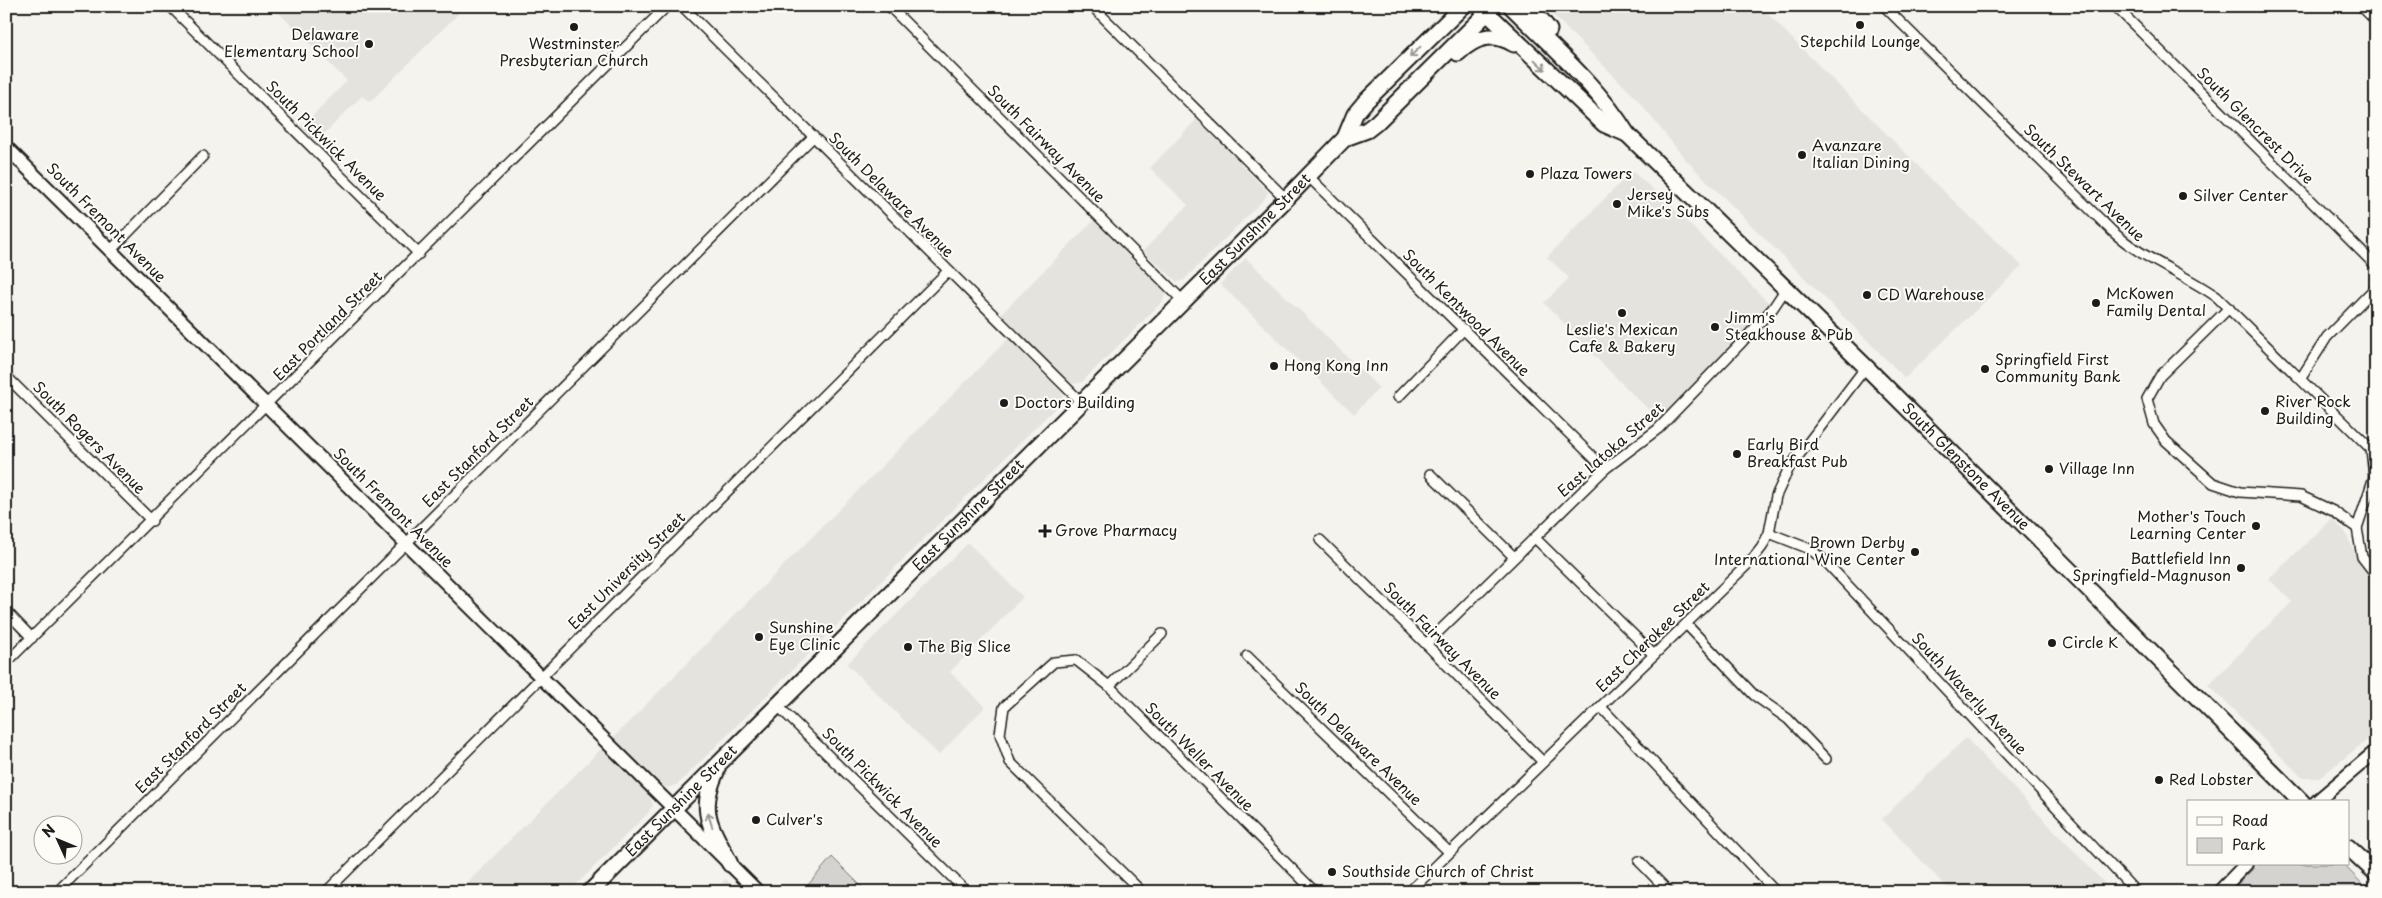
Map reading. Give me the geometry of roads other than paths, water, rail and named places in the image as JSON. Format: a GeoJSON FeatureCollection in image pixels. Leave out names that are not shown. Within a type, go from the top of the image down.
{"type":"FeatureCollection","features":[{"type":"Feature","properties":{"kind":"main road"},"geometry":{"type":"LineString","coordinates":[[1435,34],[1446,6]]}},
{"type":"Feature","properties":{"kind":"main road","name":"East Sunshine Street"},"geometry":{"type":"LineString","coordinates":[[590,892],[1286,199],[1345,138],[1355,114],[1364,102],[1463,6]]}},
{"type":"Feature","properties":{"kind":"main road","name":"South Glenstone Avenue"},"geometry":{"type":"LineString","coordinates":[[1512,6],[1597,91],[1614,112],[1627,134],[1866,367],[2300,800]]}},
{"type":"Feature","properties":{"kind":"main road"},"geometry":{"type":"LineString","coordinates":[[1530,6],[1536,16],[1589,72],[1597,91]]}},
{"type":"Feature","properties":{"kind":"main road","name":"East Sunshine Street"},"geometry":{"type":"LineString","coordinates":[[1345,138],[1367,130],[1376,123],[1487,8]]}},
{"type":"Feature","properties":{"kind":"main road","name":"South Glenstone Avenue"},"geometry":{"type":"LineString","coordinates":[[1487,8],[1525,51],[1604,124],[1627,134]]}},
{"type":"Feature","properties":{"kind":"main road"},"geometry":{"type":"LineString","coordinates":[[1376,123],[1398,110],[1472,41],[1481,38],[1501,37],[1525,51]]}},
{"type":"Feature","properties":{"kind":"main road"},"geometry":{"type":"LineString","coordinates":[[722,760],[710,784],[706,801],[711,825],[730,864]]}},
{"type":"Feature","properties":{"kind":"main road"},"geometry":{"type":"LineString","coordinates":[[2350,848],[2376,873]]}},
{"type":"Feature","properties":{"kind":"street","name":"South Pickwick Avenue"},"geometry":{"type":"LineString","coordinates":[[170,6],[419,254]]}},
{"type":"Feature","properties":{"kind":"street","name":"East Portland Street"},"geometry":{"type":"LineString","coordinates":[[6,664],[152,521],[667,6]]}},
{"type":"Feature","properties":{"kind":"street","name":"South Delaware Avenue"},"geometry":{"type":"LineString","coordinates":[[682,6],[1082,403]]}},
{"type":"Feature","properties":{"kind":"street","name":"South Fairway Avenue"},"geometry":{"type":"LineString","coordinates":[[889,6],[1184,301]]}},
{"type":"Feature","properties":{"kind":"street"},"geometry":{"type":"LineString","coordinates":[[1092,6],[1286,199]]}},
{"type":"Feature","properties":{"kind":"street","name":"South Stewart Avenue"},"geometry":{"type":"LineString","coordinates":[[1884,6],[2124,242],[2150,260],[2205,289],[2230,308],[2371,449],[2374,477],[2356,528]]}},
{"type":"Feature","properties":{"kind":"street","name":"South Glencrest Drive"},"geometry":{"type":"LineString","coordinates":[[2115,6],[2376,266]]}},
{"type":"Feature","properties":{"kind":"street"},"geometry":{"type":"LineString","coordinates":[[2361,6],[2376,21]]}},
{"type":"Feature","properties":{"kind":"street","name":"East Stanford Street"},"geometry":{"type":"LineString","coordinates":[[57,892],[813,137]]}},
{"type":"Feature","properties":{"kind":"street","name":"South Fremont Avenue"},"geometry":{"type":"LineString","coordinates":[[6,147],[758,892]]}},
{"type":"Feature","properties":{"kind":"street"},"geometry":{"type":"LineString","coordinates":[[110,251],[203,156]]}},
{"type":"Feature","properties":{"kind":"street","name":"South Kentwood Avenue"},"geometry":{"type":"LineString","coordinates":[[1308,176],[1605,469]]}},
{"type":"Feature","properties":{"kind":"street","name":"East University Street"},"geometry":{"type":"LineString","coordinates":[[326,892],[948,271]]}},
{"type":"Feature","properties":{"kind":"street"},"geometry":{"type":"LineString","coordinates":[[2301,378],[2327,337],[2376,287]]}},
{"type":"Feature","properties":{"kind":"street","name":"East Latoka Street"},"geometry":{"type":"LineString","coordinates":[[1426,644],[1605,469],[1658,429],[1754,330],[1773,308],[1785,290]]}},
{"type":"Feature","properties":{"kind":"street"},"geometry":{"type":"LineString","coordinates":[[2230,308],[2160,376],[2147,399],[2154,424],[2166,441],[2212,483],[2240,492],[2301,496],[2333,511],[2356,528],[2362,557],[2376,575]]}},
{"type":"Feature","properties":{"kind":"street"},"geometry":{"type":"LineString","coordinates":[[1398,397],[1464,329]]}},
{"type":"Feature","properties":{"kind":"street","name":"East Cherokee Street"},"geometry":{"type":"LineString","coordinates":[[1409,892],[1751,561],[1762,547],[1770,532],[1776,496],[1789,468],[1866,367]]}},
{"type":"Feature","properties":{"kind":"street","name":"South Rogers Avenue"},"geometry":{"type":"LineString","coordinates":[[6,376],[152,521]]}},
{"type":"Feature","properties":{"kind":"street"},"geometry":{"type":"LineString","coordinates":[[1430,474],[1514,557]]}},
{"type":"Feature","properties":{"kind":"street","name":"South Waverly Avenue"},"geometry":{"type":"LineString","coordinates":[[1770,532],[1810,549],[1825,562],[2136,892]]}},
{"type":"Feature","properties":{"kind":"street"},"geometry":{"type":"LineString","coordinates":[[1536,538],[1654,655]]}},
{"type":"Feature","properties":{"kind":"street","name":"South Fairway Avenue"},"geometry":{"type":"LineString","coordinates":[[1320,540],[1543,762]]}},
{"type":"Feature","properties":{"kind":"street"},"geometry":{"type":"LineString","coordinates":[[6,611],[32,638]]}},
{"type":"Feature","properties":{"kind":"street"},"geometry":{"type":"LineString","coordinates":[[1686,624],[1754,695],[1788,719],[1826,759]]}},
{"type":"Feature","properties":{"kind":"street"},"geometry":{"type":"LineString","coordinates":[[1109,686],[1162,634]]}},
{"type":"Feature","properties":{"kind":"street","name":"South Delaware Avenue"},"geometry":{"type":"LineString","coordinates":[[1247,656],[1449,852]]}},
{"type":"Feature","properties":{"kind":"street","name":"South Weller Avenue"},"geometry":{"type":"LineString","coordinates":[[1142,892],[1010,762],[1000,734],[1004,707],[1054,662],[1076,660],[1109,686],[1315,892]]}},
{"type":"Feature","properties":{"kind":"street","name":"South Pickwick Avenue"},"geometry":{"type":"LineString","coordinates":[[778,705],[967,892]]}},
{"type":"Feature","properties":{"kind":"street"},"geometry":{"type":"LineString","coordinates":[[1601,707],[1776,892]]}},
{"type":"Feature","properties":{"kind":"street"},"geometry":{"type":"LineString","coordinates":[[2318,800],[2376,751]]}},
{"type":"Feature","properties":{"kind":"street"},"geometry":{"type":"LineString","coordinates":[[1639,861],[1669,892]]}},
{"type":"Feature","properties":{"kind":"street"},"geometry":{"type":"LineString","coordinates":[[2219,892],[2244,866]]}},
{"type":"Feature","properties":{"kind":"place","name":"Stepchild Lounge"},"geometry":{"type":"Point","coordinates":[1860,25]}},
{"type":"Feature","properties":{"kind":"place","name":"Westminster Presbyterian Church"},"geometry":{"type":"Point","coordinates":[574,27]}},
{"type":"Feature","properties":{"kind":"place","name":"Delaware Elementary School"},"geometry":{"type":"Point","coordinates":[369,44]}},
{"type":"Feature","properties":{"kind":"place","name":"Avanzare Italian Dining"},"geometry":{"type":"Point","coordinates":[1802,155]}},
{"type":"Feature","properties":{"kind":"place","name":"Plaza Towers"},"geometry":{"type":"Point","coordinates":[1530,174]}},
{"type":"Feature","properties":{"kind":"place","name":"Silver Center"},"geometry":{"type":"Point","coordinates":[2183,196]}},
{"type":"Feature","properties":{"kind":"place","name":"Jersey Mike's Subs"},"geometry":{"type":"Point","coordinates":[1617,204]}},
{"type":"Feature","properties":{"kind":"place","name":"CD Warehouse"},"geometry":{"type":"Point","coordinates":[1867,295]}},
{"type":"Feature","properties":{"kind":"place","name":"McKowen Family Dental"},"geometry":{"type":"Point","coordinates":[2096,303]}},
{"type":"Feature","properties":{"kind":"place","name":"Leslie's Mexican Cafe & Bakery"},"geometry":{"type":"Point","coordinates":[1622,313]}},
{"type":"Feature","properties":{"kind":"place","name":"Jimm's Steakhouse & Pub"},"geometry":{"type":"Point","coordinates":[1715,327]}},
{"type":"Feature","properties":{"kind":"place","name":"Hong Kong Inn"},"geometry":{"type":"Point","coordinates":[1274,366]}},
{"type":"Feature","properties":{"kind":"place","name":"Springfield First Community Bank"},"geometry":{"type":"Point","coordinates":[1985,369]}},
{"type":"Feature","properties":{"kind":"place","name":"Doctors Building"},"geometry":{"type":"Point","coordinates":[1004,403]}},
{"type":"Feature","properties":{"kind":"place","name":"River Rock Building"},"geometry":{"type":"Point","coordinates":[2265,411]}},
{"type":"Feature","properties":{"kind":"place","name":"Early Bird Breakfast Pub"},"geometry":{"type":"Point","coordinates":[1737,454]}},
{"type":"Feature","properties":{"kind":"place","name":"Village Inn"},"geometry":{"type":"Point","coordinates":[2049,469]}},
{"type":"Feature","properties":{"kind":"place","name":"Mother's Touch Learning Center"},"geometry":{"type":"Point","coordinates":[2256,526]}},
{"type":"Feature","properties":{"kind":"place","name":"Grove Pharmacy"},"geometry":{"type":"Point","coordinates":[1045,531]}},
{"type":"Feature","properties":{"kind":"place","name":"Brown Derby International Wine Center"},"geometry":{"type":"Point","coordinates":[1915,552]}},
{"type":"Feature","properties":{"kind":"place","name":"Battlefield Inn Springfield-Magnuson"},"geometry":{"type":"Point","coordinates":[2241,568]}},
{"type":"Feature","properties":{"kind":"place","name":"Sunshine Eye Clinic"},"geometry":{"type":"Point","coordinates":[759,637]}},
{"type":"Feature","properties":{"kind":"place","name":"Circle K"},"geometry":{"type":"Point","coordinates":[2052,643]}},
{"type":"Feature","properties":{"kind":"place","name":"The Big Slice"},"geometry":{"type":"Point","coordinates":[908,647]}},
{"type":"Feature","properties":{"kind":"place","name":"Red Lobster"},"geometry":{"type":"Point","coordinates":[2159,780]}},
{"type":"Feature","properties":{"kind":"place","name":"Culver's"},"geometry":{"type":"Point","coordinates":[756,820]}},
{"type":"Feature","properties":{"kind":"place","name":"Southside Church of Christ"},"geometry":{"type":"Point","coordinates":[1332,872]}}]}
